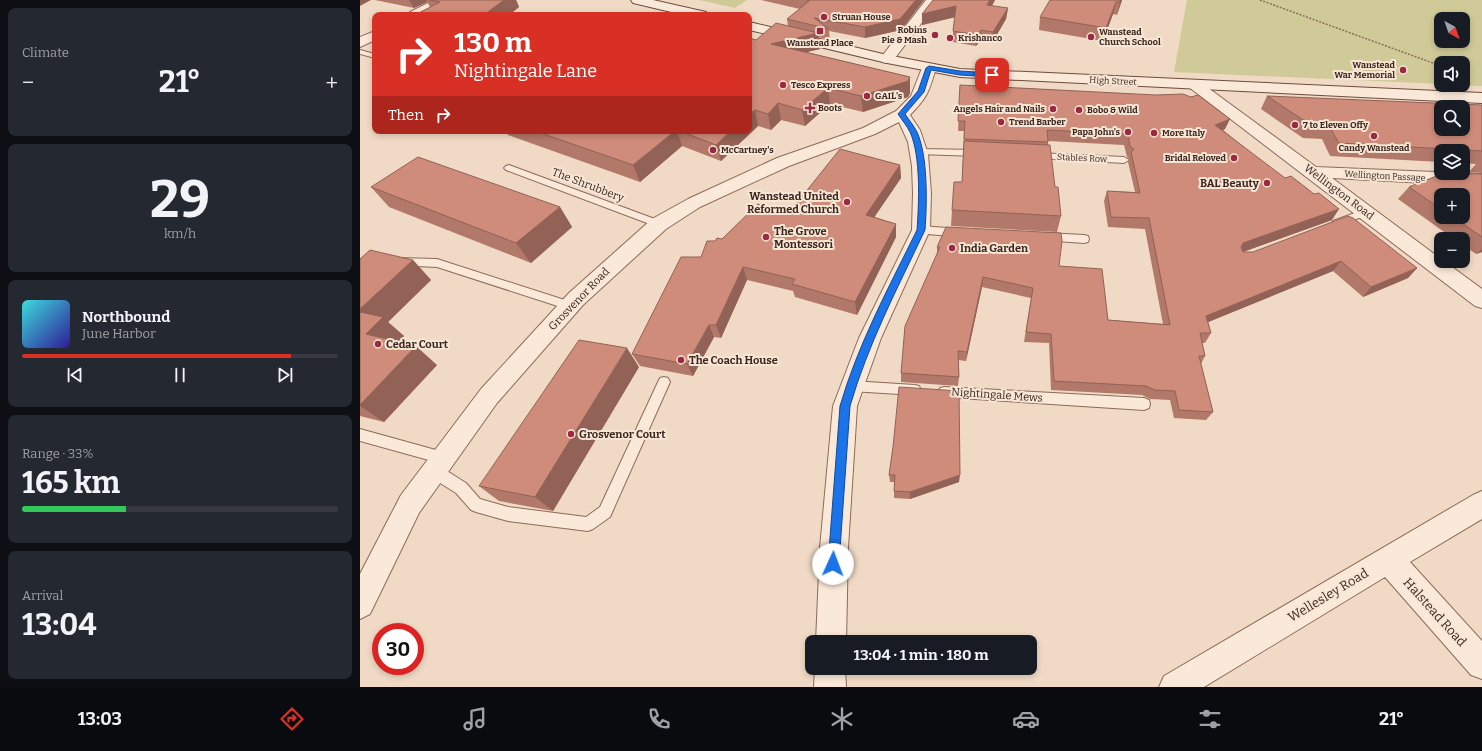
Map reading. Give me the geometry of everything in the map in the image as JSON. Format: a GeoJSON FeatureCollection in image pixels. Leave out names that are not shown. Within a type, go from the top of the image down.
{"type":"FeatureCollection","features":[{"type":"Feature","properties":{"kind":"street"},"geometry":{"type":"LineString","coordinates":[[421,12],[444,0]]}},
{"type":"Feature","properties":{"kind":"street"},"geometry":{"type":"LineString","coordinates":[[637,0],[674,12]]}},
{"type":"Feature","properties":{"kind":"street"},"geometry":{"type":"LineString","coordinates":[[887,60],[933,0]]}},
{"type":"Feature","properties":{"kind":"street","name":"High Street"},"geometry":{"type":"LineString","coordinates":[[752,27],[887,60],[960,73],[1482,98]]}},
{"type":"Feature","properties":{"kind":"street"},"geometry":{"type":"LineString","coordinates":[[360,43],[372,37]]}},
{"type":"Feature","properties":{"kind":"street"},"geometry":{"type":"LineString","coordinates":[[831,635],[834,540],[845,406],[851,386],[874,328],[921,230],[922,213],[920,152],[913,132],[902,114],[921,92],[929,68]]}},
{"type":"Feature","properties":{"kind":"street","name":"Wellington Road"},"geometry":{"type":"LineString","coordinates":[[1195,85],[1482,300]]}},
{"type":"Feature","properties":{"kind":"street","name":"Grosvenor Road"},"geometry":{"type":"LineString","coordinates":[[360,604],[410,504],[489,396],[570,306],[624,254],[659,224],[694,203],[783,162],[869,131],[902,114]]}},
{"type":"Feature","properties":{"kind":"street","name":"Wellington Passage"},"geometry":{"type":"LineString","coordinates":[[1312,172],[1482,180]]}},
{"type":"Feature","properties":{"kind":"street","name":"Wellesley Road"},"geometry":{"type":"LineString","coordinates":[[1175,687],[1482,504]]}},
{"type":"Feature","properties":{"kind":"street","name":"Halstead Road"},"geometry":{"type":"LineString","coordinates":[[1388,559],[1482,664]]}},
{"type":"Feature","properties":{"kind":"street"},"geometry":{"type":"LineString","coordinates":[[830,675],[830,687]]}},
{"type":"Feature","properties":{"kind":"lane"},"geometry":{"type":"LineString","coordinates":[[360,52],[372,55]]}},
{"type":"Feature","properties":{"kind":"lane"},"geometry":{"type":"LineString","coordinates":[[920,152],[990,154]]}},
{"type":"Feature","properties":{"kind":"lane","name":"Stables Row"},"geometry":{"type":"LineString","coordinates":[[1030,155],[1124,160]]}},
{"type":"Feature","properties":{"kind":"lane","name":"The Shrubbery"},"geometry":{"type":"LineString","coordinates":[[508,168],[659,224]]}},
{"type":"Feature","properties":{"kind":"lane"},"geometry":{"type":"LineString","coordinates":[[1324,228],[1366,212]]}},
{"type":"Feature","properties":{"kind":"lane"},"geometry":{"type":"LineString","coordinates":[[921,230],[967,233]]}},
{"type":"Feature","properties":{"kind":"lane"},"geometry":{"type":"LineString","coordinates":[[1037,237],[1084,239]]}},
{"type":"Feature","properties":{"kind":"lane"},"geometry":{"type":"LineString","coordinates":[[385,262],[437,263],[570,306]]}},
{"type":"Feature","properties":{"kind":"lane"},"geometry":{"type":"LineString","coordinates":[[360,434],[439,464],[476,505],[508,514],[588,524],[605,512],[664,382]]}},
{"type":"Feature","properties":{"kind":"lane","name":"Nightingale Mews"},"geometry":{"type":"LineString","coordinates":[[851,386],[1144,404]]}},
{"type":"Feature","properties":{"kind":"path"},"geometry":{"type":"LineString","coordinates":[[1260,0],[1434,63]]}},
{"type":"Feature","properties":{"kind":"shaded area"},"geometry":{"type":"Polygon","coordinates":[[[699,0],[747,0],[735,8],[699,0]]]}},
{"type":"Feature","properties":{"kind":"shaded area"},"geometry":{"type":"Polygon","coordinates":[[[1187,0],[1482,0],[1482,86],[1470,86],[1470,56],[1434,56],[1434,84],[1174,72],[1187,0]]]}},
{"type":"Feature","properties":{"kind":"building"},"geometry":{"type":"Polygon","coordinates":[[[429,0],[504,0],[488,12],[421,12],[440,2],[429,0]]]}},
{"type":"Feature","properties":{"kind":"building"},"geometry":{"type":"Polygon","coordinates":[[[807,0],[916,0],[900,19],[865,27],[814,18],[829,29],[787,19],[809,1],[807,0]]]}},
{"type":"Feature","properties":{"kind":"building"},"geometry":{"type":"Polygon","coordinates":[[[933,0],[990,0],[987,5],[1008,8],[993,32],[981,30],[977,35],[953,31],[956,6],[922,14],[933,0]]]}},
{"type":"Feature","properties":{"kind":"building"},"geometry":{"type":"Polygon","coordinates":[[[1050,0],[1120,0],[1120,2],[1116,2],[1106,28],[1040,17],[1050,0]]]}},
{"type":"Feature","properties":{"kind":"building"},"geometry":{"type":"Polygon","coordinates":[[[776,23],[818,33],[771,44],[910,77],[908,81],[861,96],[828,88],[802,110],[778,103],[768,114],[755,110],[752,112],[752,39],[756,40],[776,23]]]}},
{"type":"Feature","properties":{"kind":"building"},"geometry":{"type":"Polygon","coordinates":[[[960,85],[1156,95],[1183,94],[1191,97],[1198,95],[1230,119],[1215,125],[1285,178],[1291,176],[1314,194],[1319,193],[1339,209],[1243,243],[1241,247],[1243,252],[1253,252],[1348,216],[1353,218],[1417,268],[1371,287],[1341,261],[1206,316],[1211,333],[1200,333],[1205,356],[1199,356],[1213,412],[1179,410],[1175,391],[1155,390],[1146,386],[1054,381],[1051,334],[1026,332],[1033,288],[983,277],[967,352],[958,351],[959,377],[901,373],[905,326],[940,247],[937,247],[946,227],[1061,233],[1062,241],[1059,266],[1102,269],[1108,320],[1170,325],[1149,218],[1111,217],[1107,191],[1140,193],[1131,152],[1134,149],[1130,147],[1128,134],[1047,130],[1048,142],[964,139],[965,121],[958,121],[960,85]]]}},
{"type":"Feature","properties":{"kind":"building"},"geometry":{"type":"Polygon","coordinates":[[[1267,96],[1434,103],[1434,136],[1470,136],[1470,104],[1482,105],[1482,151],[1470,150],[1470,144],[1434,144],[1434,148],[1339,143],[1329,126],[1311,125],[1267,96]]]}},
{"type":"Feature","properties":{"kind":"building"},"geometry":{"type":"Polygon","coordinates":[[[544,134],[671,134],[633,165],[544,134]]]}},
{"type":"Feature","properties":{"kind":"building"},"geometry":{"type":"Polygon","coordinates":[[[688,134],[728,134],[716,145],[688,134]]]}},
{"type":"Feature","properties":{"kind":"building"},"geometry":{"type":"Polygon","coordinates":[[[964,141],[1050,145],[1055,187],[1058,187],[1061,216],[952,210],[954,182],[962,182],[964,141]]]}},
{"type":"Feature","properties":{"kind":"building"},"geometry":{"type":"Polygon","coordinates":[[[840,149],[900,165],[866,215],[896,224],[855,302],[792,284],[795,279],[743,267],[716,325],[709,325],[687,364],[632,354],[681,257],[701,257],[707,241],[715,241],[717,238],[722,239],[758,204],[788,214],[840,149]]]}},
{"type":"Feature","properties":{"kind":"building"},"geometry":{"type":"Polygon","coordinates":[[[418,157],[560,207],[516,243],[371,187],[418,157]]]}},
{"type":"Feature","properties":{"kind":"building"},"geometry":{"type":"Polygon","coordinates":[[[1470,174],[1482,174],[1482,237],[1463,224],[1470,224],[1470,188],[1434,188],[1434,204],[1409,187],[1434,177],[1434,180],[1470,180],[1470,174]]]}},
{"type":"Feature","properties":{"kind":"building"},"geometry":{"type":"Polygon","coordinates":[[[370,250],[413,260],[360,309],[360,259],[370,250]]]}},
{"type":"Feature","properties":{"kind":"building"},"geometry":{"type":"Polygon","coordinates":[[[360,312],[383,317],[366,334],[416,346],[360,405],[360,312]]]}},
{"type":"Feature","properties":{"kind":"building"},"geometry":{"type":"Polygon","coordinates":[[[579,340],[627,348],[535,497],[479,486],[579,340]]]}},
{"type":"Feature","properties":{"kind":"building"},"geometry":{"type":"Polygon","coordinates":[[[899,387],[959,391],[960,475],[910,492],[894,491],[895,475],[889,475],[899,387]]]}},
{"type":"Feature","properties":{"kind":"place","name":"Struan House"},"geometry":{"type":"Point","coordinates":[824,17]}},
{"type":"Feature","properties":{"kind":"place","name":"Wanstead Place"},"geometry":{"type":"Point","coordinates":[820,31]}},
{"type":"Feature","properties":{"kind":"place","name":"Robins Pie & Mash"},"geometry":{"type":"Point","coordinates":[935,35]}},
{"type":"Feature","properties":{"kind":"place","name":"Wanstead Church School"},"geometry":{"type":"Point","coordinates":[1091,37]}},
{"type":"Feature","properties":{"kind":"place","name":"Krishanco"},"geometry":{"type":"Point","coordinates":[950,38]}},
{"type":"Feature","properties":{"kind":"place","name":"Wanstead War Memorial"},"geometry":{"type":"Point","coordinates":[1403,70]}},
{"type":"Feature","properties":{"kind":"place","name":"Tesco Express"},"geometry":{"type":"Point","coordinates":[783,85]}},
{"type":"Feature","properties":{"kind":"place","name":"GAIL's"},"geometry":{"type":"Point","coordinates":[867,96]}},
{"type":"Feature","properties":{"kind":"place","name":"Boots"},"geometry":{"type":"Point","coordinates":[810,108]}},
{"type":"Feature","properties":{"kind":"place","name":"Angels Hair and Nails"},"geometry":{"type":"Point","coordinates":[1053,109]}},
{"type":"Feature","properties":{"kind":"place","name":"Bobo & Wild"},"geometry":{"type":"Point","coordinates":[1079,110]}},
{"type":"Feature","properties":{"kind":"place","name":"Trend Barber"},"geometry":{"type":"Point","coordinates":[1001,122]}},
{"type":"Feature","properties":{"kind":"place","name":"7 to Eleven Offy"},"geometry":{"type":"Point","coordinates":[1295,125]}},
{"type":"Feature","properties":{"kind":"place","name":"Papa John's"},"geometry":{"type":"Point","coordinates":[1128,132]}},
{"type":"Feature","properties":{"kind":"place","name":"More Italy"},"geometry":{"type":"Point","coordinates":[1154,133]}},
{"type":"Feature","properties":{"kind":"place","name":"Candy Wanstead"},"geometry":{"type":"Point","coordinates":[1374,136]}},
{"type":"Feature","properties":{"kind":"place","name":"McCartney's"},"geometry":{"type":"Point","coordinates":[713,150]}},
{"type":"Feature","properties":{"kind":"place","name":"Bridal Reloved"},"geometry":{"type":"Point","coordinates":[1234,158]}},
{"type":"Feature","properties":{"kind":"place","name":"BAL Beauty"},"geometry":{"type":"Point","coordinates":[1267,183]}},
{"type":"Feature","properties":{"kind":"place","name":"Wanstead United Reformed Church"},"geometry":{"type":"Point","coordinates":[847,202]}},
{"type":"Feature","properties":{"kind":"place","name":"The Grove Montessori"},"geometry":{"type":"Point","coordinates":[766,237]}},
{"type":"Feature","properties":{"kind":"place","name":"India Garden"},"geometry":{"type":"Point","coordinates":[952,248]}},
{"type":"Feature","properties":{"kind":"place","name":"Cedar Court"},"geometry":{"type":"Point","coordinates":[378,344]}},
{"type":"Feature","properties":{"kind":"place","name":"The Coach House"},"geometry":{"type":"Point","coordinates":[681,360]}},
{"type":"Feature","properties":{"kind":"place","name":"Grosvenor Court"},"geometry":{"type":"Point","coordinates":[571,434]}},
{"type":"Feature","properties":{"kind":"route"},"geometry":{"type":"LineString","coordinates":[[833,564],[845,406],[851,386],[874,328],[921,230],[922,213],[920,152],[913,132],[902,114],[918,98],[929,68],[960,73],[992,75]]}}]}
